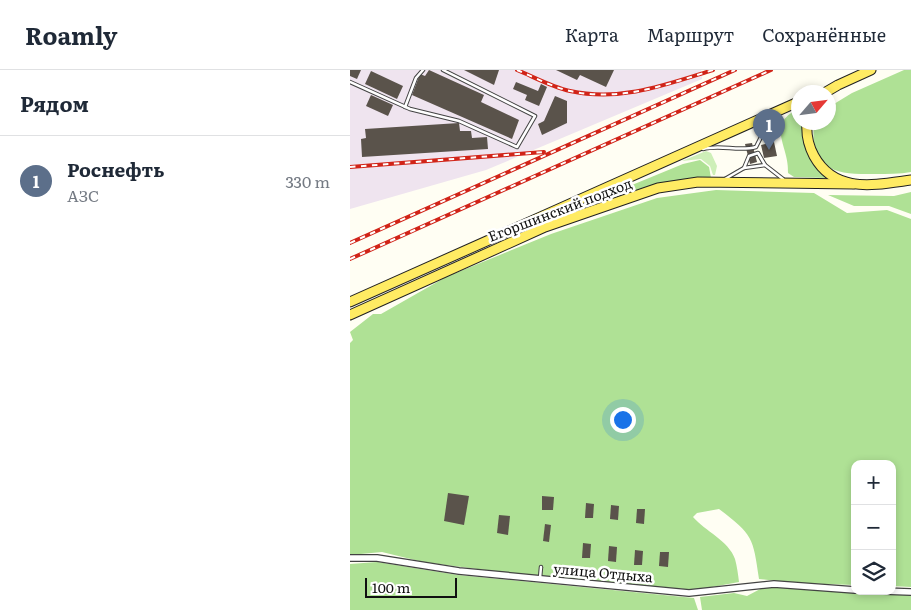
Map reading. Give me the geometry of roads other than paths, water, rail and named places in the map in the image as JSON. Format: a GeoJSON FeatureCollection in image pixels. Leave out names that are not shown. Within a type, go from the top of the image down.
{"type":"FeatureCollection","features":[{"type":"Feature","properties":{"kind":"main road"},"geometry":{"type":"LineString","coordinates":[[838,85],[872,70]]}},
{"type":"Feature","properties":{"kind":"main road","name":"Егоршинский подход"},"geometry":{"type":"LineString","coordinates":[[350,302],[791,105]]}},
{"type":"Feature","properties":{"kind":"main road"},"geometry":{"type":"LineString","coordinates":[[808,130],[809,144],[824,170],[834,178],[853,184]]}},
{"type":"Feature","properties":{"kind":"main road","name":"Егоршинский подход"},"geometry":{"type":"LineString","coordinates":[[350,315],[575,216],[658,188],[698,182],[853,184],[911,180]]}},
{"type":"Feature","properties":{"kind":"street","name":"улица Отдыха"},"geometry":{"type":"LineString","coordinates":[[350,558],[394,559],[459,571],[690,594],[774,584],[851,590]]}},
{"type":"Feature","properties":{"kind":"street"},"geometry":{"type":"LineString","coordinates":[[896,591],[911,592]]}},
{"type":"Feature","properties":{"kind":"lane"},"geometry":{"type":"LineString","coordinates":[[405,107],[416,78],[423,70]]}},
{"type":"Feature","properties":{"kind":"lane"},"geometry":{"type":"LineString","coordinates":[[350,82],[405,107],[459,121],[517,147],[535,116],[443,70]]}},
{"type":"Feature","properties":{"kind":"lane"},"geometry":{"type":"LineString","coordinates":[[654,166],[716,146],[747,149],[756,147],[769,121],[785,108]]}},
{"type":"Feature","properties":{"kind":"lane"},"geometry":{"type":"LineString","coordinates":[[744,168],[749,156],[758,153],[765,165],[788,183]]}},
{"type":"Feature","properties":{"kind":"lane"},"geometry":{"type":"LineString","coordinates":[[698,182],[728,178],[744,168],[765,165]]}},
{"type":"Feature","properties":{"kind":"lane"},"geometry":{"type":"LineString","coordinates":[[540,580],[541,566]]}},
{"type":"Feature","properties":{"kind":"railway"},"geometry":{"type":"LineString","coordinates":[[517,70],[563,89],[589,94],[625,93],[643,90],[713,70]]}},
{"type":"Feature","properties":{"kind":"railway"},"geometry":{"type":"LineString","coordinates":[[350,243],[735,70]]}},
{"type":"Feature","properties":{"kind":"railway"},"geometry":{"type":"LineString","coordinates":[[350,259],[771,70]]}},
{"type":"Feature","properties":{"kind":"railway"},"geometry":{"type":"LineString","coordinates":[[350,167],[544,152]]}},
{"type":"Feature","properties":{"kind":"place","name":"Роснефть"},"geometry":{"type":"Point","coordinates":[769,150]}}]}
